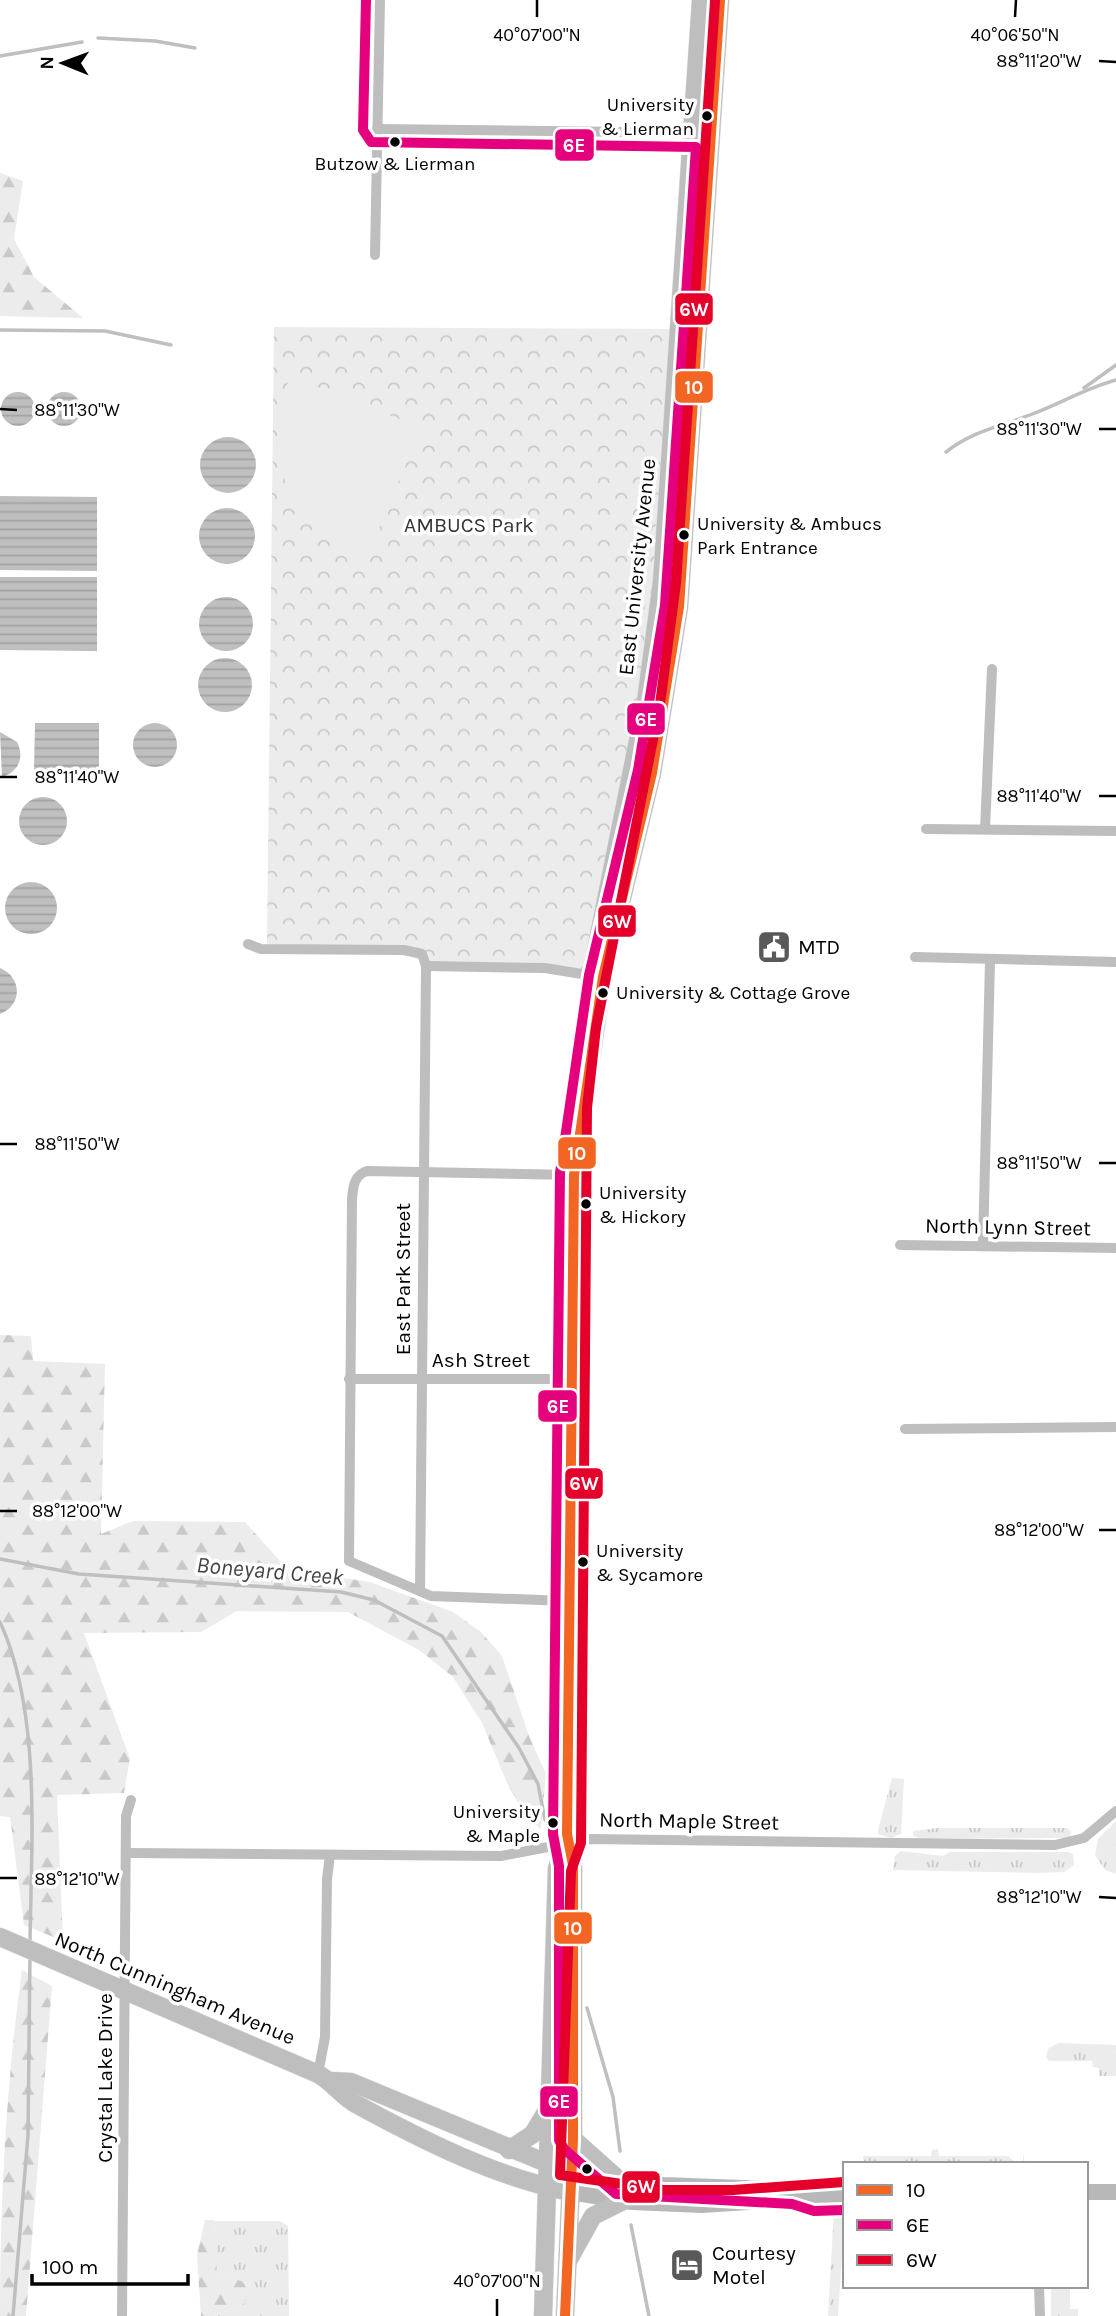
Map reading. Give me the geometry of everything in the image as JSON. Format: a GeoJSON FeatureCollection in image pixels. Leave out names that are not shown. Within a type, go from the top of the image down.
{"type":"FeatureCollection","features":[{"type":"Feature","properties":{"kind":"main road","name":"East University Avenue"},"geometry":{"type":"LineString","coordinates":[[565,2316],[565,2267],[573,2139],[573,1865],[567,1843],[574,1175],[597,976],[656,631],[668,512],[701,0]]}},
{"type":"Feature","properties":{"kind":"main road","name":"East University Avenue"},"geometry":{"type":"LineString","coordinates":[[597,976],[652,773],[679,607],[720,0]]}},
{"type":"Feature","properties":{"kind":"main road","name":"East University Avenue"},"geometry":{"type":"LineString","coordinates":[[543,2316],[557,1868],[567,1843]]}},
{"type":"Feature","properties":{"kind":"main road","name":"North Cunningham Avenue"},"geometry":{"type":"LineString","coordinates":[[0,1937],[325,2078],[351,2082],[509,2150],[571,2172]]}},
{"type":"Feature","properties":{"kind":"main road","name":"North Cunningham Avenue"},"geometry":{"type":"LineString","coordinates":[[325,2078],[352,2102],[490,2168],[546,2187],[570,2192]]}},
{"type":"Feature","properties":{"kind":"main road"},"geometry":{"type":"LineString","coordinates":[[509,2150],[533,2134],[550,2106]]}},
{"type":"Feature","properties":{"kind":"main road"},"geometry":{"type":"LineString","coordinates":[[573,2139],[619,2180]]}},
{"type":"Feature","properties":{"kind":"main road"},"geometry":{"type":"LineString","coordinates":[[571,2172],[619,2180],[795,2190],[816,2197]]}},
{"type":"Feature","properties":{"kind":"main road"},"geometry":{"type":"LineString","coordinates":[[570,2192],[623,2201],[705,2205],[843,2196]]}},
{"type":"Feature","properties":{"kind":"main road"},"geometry":{"type":"LineString","coordinates":[[1088,2192],[1116,2192]]}},
{"type":"Feature","properties":{"kind":"main road"},"geometry":{"type":"LineString","coordinates":[[565,2267],[593,2216],[623,2201]]}},
{"type":"Feature","properties":{"kind":"street"},"geometry":{"type":"LineString","coordinates":[[375,255],[380,0]]}},
{"type":"Feature","properties":{"kind":"street"},"geometry":{"type":"LineString","coordinates":[[377,129],[712,133]]}},
{"type":"Feature","properties":{"kind":"street"},"geometry":{"type":"LineString","coordinates":[[985,829],[992,669]]}},
{"type":"Feature","properties":{"kind":"street"},"geometry":{"type":"LineString","coordinates":[[926,829],[1116,831]]}},
{"type":"Feature","properties":{"kind":"street"},"geometry":{"type":"LineString","coordinates":[[248,944],[261,949],[404,950],[422,954],[426,966],[545,968],[597,976]]}},
{"type":"Feature","properties":{"kind":"street"},"geometry":{"type":"LineString","coordinates":[[915,957],[990,961],[1116,962]]}},
{"type":"Feature","properties":{"kind":"street"},"geometry":{"type":"LineString","coordinates":[[983,1246],[990,961]]}},
{"type":"Feature","properties":{"kind":"street","name":"East Park Street"},"geometry":{"type":"LineString","coordinates":[[420,1591],[426,966]]}},
{"type":"Feature","properties":{"kind":"street"},"geometry":{"type":"LineString","coordinates":[[568,1601],[444,1597],[420,1591],[349,1561],[349,1379],[353,1186],[360,1174],[371,1171],[574,1175]]}},
{"type":"Feature","properties":{"kind":"street","name":"North Lynn Street"},"geometry":{"type":"LineString","coordinates":[[900,1245],[1116,1248]]}},
{"type":"Feature","properties":{"kind":"street","name":"Ash Street"},"geometry":{"type":"LineString","coordinates":[[349,1379],[571,1379]]}},
{"type":"Feature","properties":{"kind":"street"},"geometry":{"type":"LineString","coordinates":[[905,1429],[1116,1427]]}},
{"type":"Feature","properties":{"kind":"street","name":"Crystal Lake Drive"},"geometry":{"type":"LineString","coordinates":[[122,2316],[126,1816],[131,1800]]}},
{"type":"Feature","properties":{"kind":"street","name":"North Maple Street"},"geometry":{"type":"LineString","coordinates":[[126,1853],[516,1856],[590,1839],[1055,1844],[1084,1838],[1116,1811]]}},
{"type":"Feature","properties":{"kind":"street"},"geometry":{"type":"LineString","coordinates":[[325,2078],[330,1855]]}},
{"type":"Feature","properties":{"kind":"street"},"geometry":{"type":"LineString","coordinates":[[1039,2288],[1040,2316]]}},
{"type":"Feature","properties":{"kind":"green space"},"geometry":{"type":"Polygon","coordinates":[[[0,173],[23,181],[14,239],[34,277],[83,318],[0,316],[0,173]]]}},
{"type":"Feature","properties":{"kind":"green space","name":"AMBUCS Park"},"geometry":{"type":"Polygon","coordinates":[[[274,327],[679,329],[662,581],[591,975],[426,966],[422,954],[267,946],[274,327]]]}},
{"type":"Feature","properties":{"kind":"green space"},"geometry":{"type":"Polygon","coordinates":[[[290,376],[412,424],[418,435],[367,557],[339,544],[316,528],[299,508],[287,485],[280,460],[279,434],[282,405],[290,376]]]}},
{"type":"Feature","properties":{"kind":"green space"},"geometry":{"type":"Polygon","coordinates":[[[0,1335],[31,1336],[33,1361],[105,1364],[101,1534],[133,1521],[245,1522],[288,1570],[370,1582],[453,1612],[481,1632],[502,1656],[529,1736],[546,1774],[541,1829],[526,1817],[507,1783],[482,1723],[453,1677],[419,1650],[348,1612],[237,1611],[201,1632],[84,1633],[130,1759],[124,1793],[57,1795],[63,1941],[24,1925],[10,1817],[0,1816],[0,1335]]]}},
{"type":"Feature","properties":{"kind":"green space"},"geometry":{"type":"Polygon","coordinates":[[[892,1778],[904,1779],[901,1834],[891,1838],[878,1834],[878,1830],[892,1778]]]}},
{"type":"Feature","properties":{"kind":"green space"},"geometry":{"type":"Polygon","coordinates":[[[1116,1821],[1116,1874],[1105,1870],[1095,1855],[1098,1839],[1116,1821]]]}},
{"type":"Feature","properties":{"kind":"green space"},"geometry":{"type":"Polygon","coordinates":[[[937,1828],[1067,1828],[1071,1832],[1069,1838],[919,1839],[913,1835],[913,1831],[937,1828]]]}},
{"type":"Feature","properties":{"kind":"green space"},"geometry":{"type":"Polygon","coordinates":[[[901,1851],[943,1856],[950,1852],[1068,1852],[1073,1854],[1074,1865],[1064,1872],[1039,1873],[893,1870],[895,1856],[901,1851]]]}},
{"type":"Feature","properties":{"kind":"green space"},"geometry":{"type":"Polygon","coordinates":[[[22,1970],[52,1986],[26,2316],[0,2316],[5,2143],[22,1970]]]}},
{"type":"Feature","properties":{"kind":"green space"},"geometry":{"type":"Polygon","coordinates":[[[1058,2043],[1116,2045],[1116,2076],[1099,2076],[1099,2068],[1093,2067],[1092,2061],[1049,2061],[1046,2057],[1048,2049],[1058,2043]]]}},
{"type":"Feature","properties":{"kind":"green space"},"geometry":{"type":"Polygon","coordinates":[[[938,2149],[939,2156],[1008,2156],[1014,2161],[1023,2161],[1023,2152],[1025,2162],[864,2162],[863,2156],[931,2156],[932,2150],[938,2149]]]}},
{"type":"Feature","properties":{"kind":"green space"},"geometry":{"type":"Polygon","coordinates":[[[834,2210],[843,2210],[838,2316],[828,2316],[834,2210]]]}},
{"type":"Feature","properties":{"kind":"green space"},"geometry":{"type":"Polygon","coordinates":[[[205,2220],[214,2220],[217,2273],[247,2283],[245,2303],[215,2316],[201,2316],[197,2255],[205,2220]]]}},
{"type":"Feature","properties":{"kind":"green space"},"geometry":{"type":"Polygon","coordinates":[[[214,2221],[280,2221],[288,2226],[289,2316],[215,2316],[244,2303],[247,2283],[216,2273],[214,2221]]]}},
{"type":"Feature","properties":{"kind":"green space"},"geometry":{"type":"Polygon","coordinates":[[[1051,2288],[1070,2288],[1070,2309],[1078,2309],[1078,2316],[1051,2316],[1051,2288]]]}},
{"type":"Feature","properties":{"kind":"shaded area"},"geometry":{"type":"Polygon","coordinates":[[[18,392],[30,397],[35,409],[30,421],[18,426],[6,421],[1,409],[6,397],[18,392]]]}},
{"type":"Feature","properties":{"kind":"shaded area"},"geometry":{"type":"Polygon","coordinates":[[[64,392],[76,397],[81,409],[76,421],[64,426],[52,421],[47,409],[52,397],[64,392]]]}},
{"type":"Feature","properties":{"kind":"shaded area"},"geometry":{"type":"Polygon","coordinates":[[[228,437],[239,439],[248,445],[254,454],[254,476],[248,485],[239,491],[228,493],[217,491],[208,485],[202,476],[200,465],[202,454],[208,445],[217,439],[228,437]]]}},
{"type":"Feature","properties":{"kind":"shaded area"},"geometry":{"type":"Polygon","coordinates":[[[0,496],[97,497],[97,571],[0,570],[0,496]]]}},
{"type":"Feature","properties":{"kind":"shaded area"},"geometry":{"type":"Polygon","coordinates":[[[227,508],[238,510],[247,516],[253,525],[253,547],[247,556],[238,562],[227,564],[216,562],[207,556],[201,547],[199,536],[201,525],[207,516],[216,510],[227,508]]]}},
{"type":"Feature","properties":{"kind":"shaded area"},"geometry":{"type":"Polygon","coordinates":[[[0,577],[97,577],[97,651],[0,650],[0,577]]]}},
{"type":"Feature","properties":{"kind":"shaded area"},"geometry":{"type":"Polygon","coordinates":[[[226,597],[245,605],[253,624],[245,643],[226,651],[207,643],[199,624],[207,605],[226,597]]]}},
{"type":"Feature","properties":{"kind":"shaded area"},"geometry":{"type":"Polygon","coordinates":[[[225,658],[244,666],[252,685],[244,704],[225,712],[206,704],[198,685],[206,666],[225,658]]]}},
{"type":"Feature","properties":{"kind":"shaded area"},"geometry":{"type":"Polygon","coordinates":[[[35,723],[99,723],[99,771],[34,770],[35,723]]]}},
{"type":"Feature","properties":{"kind":"shaded area"},"geometry":{"type":"Polygon","coordinates":[[[155,723],[164,724],[171,729],[176,736],[176,754],[171,761],[164,766],[155,767],[146,766],[139,761],[134,754],[133,745],[134,736],[139,729],[146,724],[155,723]]]}},
{"type":"Feature","properties":{"kind":"shaded area"},"geometry":{"type":"Polygon","coordinates":[[[0,732],[17,742],[20,754],[16,768],[2,777],[0,732]]]}},
{"type":"Feature","properties":{"kind":"shaded area"},"geometry":{"type":"Polygon","coordinates":[[[43,797],[60,804],[67,821],[60,838],[43,845],[26,838],[19,821],[26,804],[43,797]]]}},
{"type":"Feature","properties":{"kind":"shaded area"},"geometry":{"type":"Polygon","coordinates":[[[31,882],[41,884],[49,890],[55,898],[55,918],[49,926],[41,932],[31,934],[21,932],[13,926],[7,918],[5,908],[7,898],[13,890],[21,884],[31,882]]]}},
{"type":"Feature","properties":{"kind":"shaded area"},"geometry":{"type":"Polygon","coordinates":[[[0,968],[13,978],[17,991],[13,1004],[0,1014],[0,968]]]}},
{"type":"Feature","properties":{"kind":"waterway"},"geometry":{"type":"LineString","coordinates":[[98,38],[155,41],[195,48]]}},
{"type":"Feature","properties":{"kind":"waterway"},"geometry":{"type":"LineString","coordinates":[[0,56],[82,42]]}},
{"type":"Feature","properties":{"kind":"waterway"},"geometry":{"type":"LineString","coordinates":[[0,330],[105,331],[171,345]]}},
{"type":"Feature","properties":{"kind":"waterway"},"geometry":{"type":"LineString","coordinates":[[1084,388],[1116,365]]}},
{"type":"Feature","properties":{"kind":"waterway"},"geometry":{"type":"LineString","coordinates":[[946,452],[978,433],[1116,380]]}},
{"type":"Feature","properties":{"kind":"waterway","name":"Boneyard Creek"},"geometry":{"type":"LineString","coordinates":[[0,1559],[79,1574],[341,1592],[374,1600],[442,1636],[519,1748],[538,1784],[545,1820]]}},
{"type":"Feature","properties":{"kind":"waterway"},"geometry":{"type":"LineString","coordinates":[[0,1622],[23,1697],[28,1738],[32,1823],[30,1944]]}},
{"type":"Feature","properties":{"kind":"waterway"},"geometry":{"type":"LineString","coordinates":[[13,2316],[28,2135],[30,1955]]}},
{"type":"Feature","properties":{"kind":"waterway","name":"Boneyard Creek"},"geometry":{"type":"LineString","coordinates":[[587,2008],[613,2097],[620,2151]]}},
{"type":"Feature","properties":{"kind":"waterway","name":"Boneyard Creek"},"geometry":{"type":"LineString","coordinates":[[631,2225],[649,2316]]}},
{"type":"Feature","properties":{"kind":"transit line","name":"6E"},"geometry":{"type":"LineString","coordinates":[[366,0],[363,130],[371,142],[696,147],[665,605],[638,770],[589,975],[560,1173],[553,1834],[559,1866],[559,2140],[564,2149],[616,2194],[792,2204],[814,2211],[843,2210]]}},
{"type":"Feature","properties":{"kind":"transit line","name":"10"},"geometry":{"type":"LineString","coordinates":[[565,2316],[573,2139],[573,1865],[567,1834],[574,1175],[603,977],[652,773],[679,607],[720,0]]}},
{"type":"Feature","properties":{"kind":"transit line","name":"6W"},"geometry":{"type":"LineString","coordinates":[[715,1],[676,583],[660,704],[596,1028],[587,1108],[581,1843],[571,1871],[560,2175],[663,2190],[733,2190],[843,2182]]}},
{"type":"Feature","properties":{"kind":"place","name":"University & Lierman"},"geometry":{"type":"Point","coordinates":[707,116]}},
{"type":"Feature","properties":{"kind":"place","name":"Butzow & Lierman"},"geometry":{"type":"Point","coordinates":[395,142]}},
{"type":"Feature","properties":{"kind":"place","name":"University & Ambucs Park Entrance"},"geometry":{"type":"Point","coordinates":[684,535]}},
{"type":"Feature","properties":{"kind":"place","name":"MTD"},"geometry":{"type":"Point","coordinates":[774,947]}},
{"type":"Feature","properties":{"kind":"place","name":"University & Cottage Grove"},"geometry":{"type":"Point","coordinates":[603,993]}},
{"type":"Feature","properties":{"kind":"place","name":"University & Hickory"},"geometry":{"type":"Point","coordinates":[586,1204]}},
{"type":"Feature","properties":{"kind":"place","name":"University & Sycamore"},"geometry":{"type":"Point","coordinates":[583,1562]}},
{"type":"Feature","properties":{"kind":"place","name":"University & Maple"},"geometry":{"type":"Point","coordinates":[553,1823]}},
{"type":"Feature","properties":{"kind":"place","name":"Courtesy Motel"},"geometry":{"type":"Point","coordinates":[687,2265]}}]}
